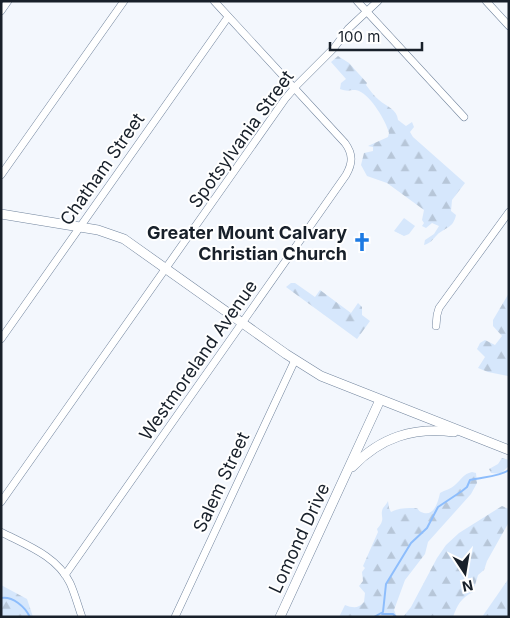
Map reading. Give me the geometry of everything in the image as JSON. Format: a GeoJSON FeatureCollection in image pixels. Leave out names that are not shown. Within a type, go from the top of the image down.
{"type":"FeatureCollection","features":[{"type":"Feature","properties":{"kind":"main road"},"geometry":{"type":"LineString","coordinates":[[1,214],[106,232],[119,237],[166,268],[295,360],[321,376],[380,400]]}},
{"type":"Feature","properties":{"kind":"main road","name":"Lomond Drive"},"geometry":{"type":"LineString","coordinates":[[280,617],[380,400],[509,450]]}},
{"type":"Feature","properties":{"kind":"main road","name":"Lomond Drive"},"geometry":{"type":"LineString","coordinates":[[347,473],[376,447],[403,434],[429,430],[467,434]]}},
{"type":"Feature","properties":{"kind":"street"},"geometry":{"type":"LineString","coordinates":[[1,11],[8,1]]}},
{"type":"Feature","properties":{"kind":"street"},"geometry":{"type":"LineString","coordinates":[[1,175],[124,1]]}},
{"type":"Feature","properties":{"kind":"street"},"geometry":{"type":"LineString","coordinates":[[214,1],[294,88]]}},
{"type":"Feature","properties":{"kind":"street"},"geometry":{"type":"LineString","coordinates":[[357,1],[464,117]]}},
{"type":"Feature","properties":{"kind":"street","name":"Spotsylvania Street"},"geometry":{"type":"LineString","coordinates":[[1,502],[294,88],[334,48],[348,29],[378,1]]}},
{"type":"Feature","properties":{"kind":"street"},"geometry":{"type":"LineString","coordinates":[[486,1],[509,26]]}},
{"type":"Feature","properties":{"kind":"street","name":"Chatham Street"},"geometry":{"type":"LineString","coordinates":[[1,340],[228,17]]}},
{"type":"Feature","properties":{"kind":"street","name":"Westmoreland Avenue"},"geometry":{"type":"LineString","coordinates":[[65,575],[346,174],[351,160],[350,150],[294,88]]}},
{"type":"Feature","properties":{"kind":"street"},"geometry":{"type":"LineString","coordinates":[[436,326],[439,308],[509,212]]}},
{"type":"Feature","properties":{"kind":"street","name":"Salem Street"},"geometry":{"type":"LineString","coordinates":[[175,617],[295,360]]}},
{"type":"Feature","properties":{"kind":"street"},"geometry":{"type":"LineString","coordinates":[[1,532],[45,555],[65,575],[82,617]]}},
{"type":"Feature","properties":{"kind":"green space"},"geometry":{"type":"Polygon","coordinates":[[[338,56],[349,63],[367,83],[366,85],[375,97],[396,113],[398,120],[406,126],[412,122],[414,127],[410,132],[413,137],[465,183],[452,200],[451,211],[456,215],[455,220],[424,245],[425,240],[434,234],[439,226],[432,223],[426,228],[422,226],[424,223],[422,220],[424,210],[387,183],[367,176],[361,165],[364,153],[373,151],[373,147],[368,146],[388,137],[389,133],[377,109],[364,94],[357,90],[346,91],[340,89],[341,83],[346,79],[331,62],[338,56]]]}},
{"type":"Feature","properties":{"kind":"green space"},"geometry":{"type":"Polygon","coordinates":[[[404,218],[415,226],[409,234],[404,236],[394,231],[404,218]]]}},
{"type":"Feature","properties":{"kind":"green space"},"geometry":{"type":"Polygon","coordinates":[[[291,283],[295,283],[315,297],[320,290],[351,313],[358,303],[362,307],[362,315],[370,321],[357,339],[286,287],[291,283]]]}},
{"type":"Feature","properties":{"kind":"green space"},"geometry":{"type":"Polygon","coordinates":[[[509,293],[508,376],[478,368],[485,357],[477,349],[480,343],[485,340],[495,345],[502,336],[493,326],[493,320],[509,293]]]}},
{"type":"Feature","properties":{"kind":"green space"},"geometry":{"type":"Polygon","coordinates":[[[502,458],[509,460],[509,466],[500,474],[491,473],[489,469],[498,464],[502,458]]]}},
{"type":"Feature","properties":{"kind":"green space"},"geometry":{"type":"Polygon","coordinates":[[[472,472],[476,473],[477,483],[471,494],[428,542],[425,554],[405,580],[394,610],[397,617],[339,617],[345,605],[355,607],[360,606],[364,602],[365,593],[359,586],[363,581],[362,572],[365,568],[363,566],[378,532],[377,529],[382,522],[383,508],[388,501],[391,512],[400,509],[417,508],[421,512],[429,513],[435,508],[440,493],[452,488],[465,475],[472,472]]]}},
{"type":"Feature","properties":{"kind":"green space"},"geometry":{"type":"Polygon","coordinates":[[[502,506],[509,509],[509,522],[484,570],[478,575],[473,592],[460,602],[453,617],[403,617],[411,607],[446,545],[459,533],[502,506]]]}},
{"type":"Feature","properties":{"kind":"green space"},"geometry":{"type":"Polygon","coordinates":[[[509,578],[509,617],[482,617],[509,578]]]}},
{"type":"Feature","properties":{"kind":"green space"},"geometry":{"type":"Polygon","coordinates":[[[1,585],[27,599],[33,617],[1,617],[1,585]]]}},
{"type":"Feature","properties":{"kind":"waterway"},"geometry":{"type":"LineString","coordinates":[[374,617],[383,612],[386,584],[411,543],[427,528],[438,507],[467,487],[470,480],[509,470]]}},
{"type":"Feature","properties":{"kind":"waterway"},"geometry":{"type":"LineString","coordinates":[[1,598],[14,600],[30,617]]}},
{"type":"Feature","properties":{"kind":"waterway"},"geometry":{"type":"LineString","coordinates":[[382,614],[393,614],[396,617]]}},
{"type":"Feature","properties":{"kind":"place","name":"Greater Mount Calvary Christian Church"},"geometry":{"type":"Point","coordinates":[362,242]}}]}
